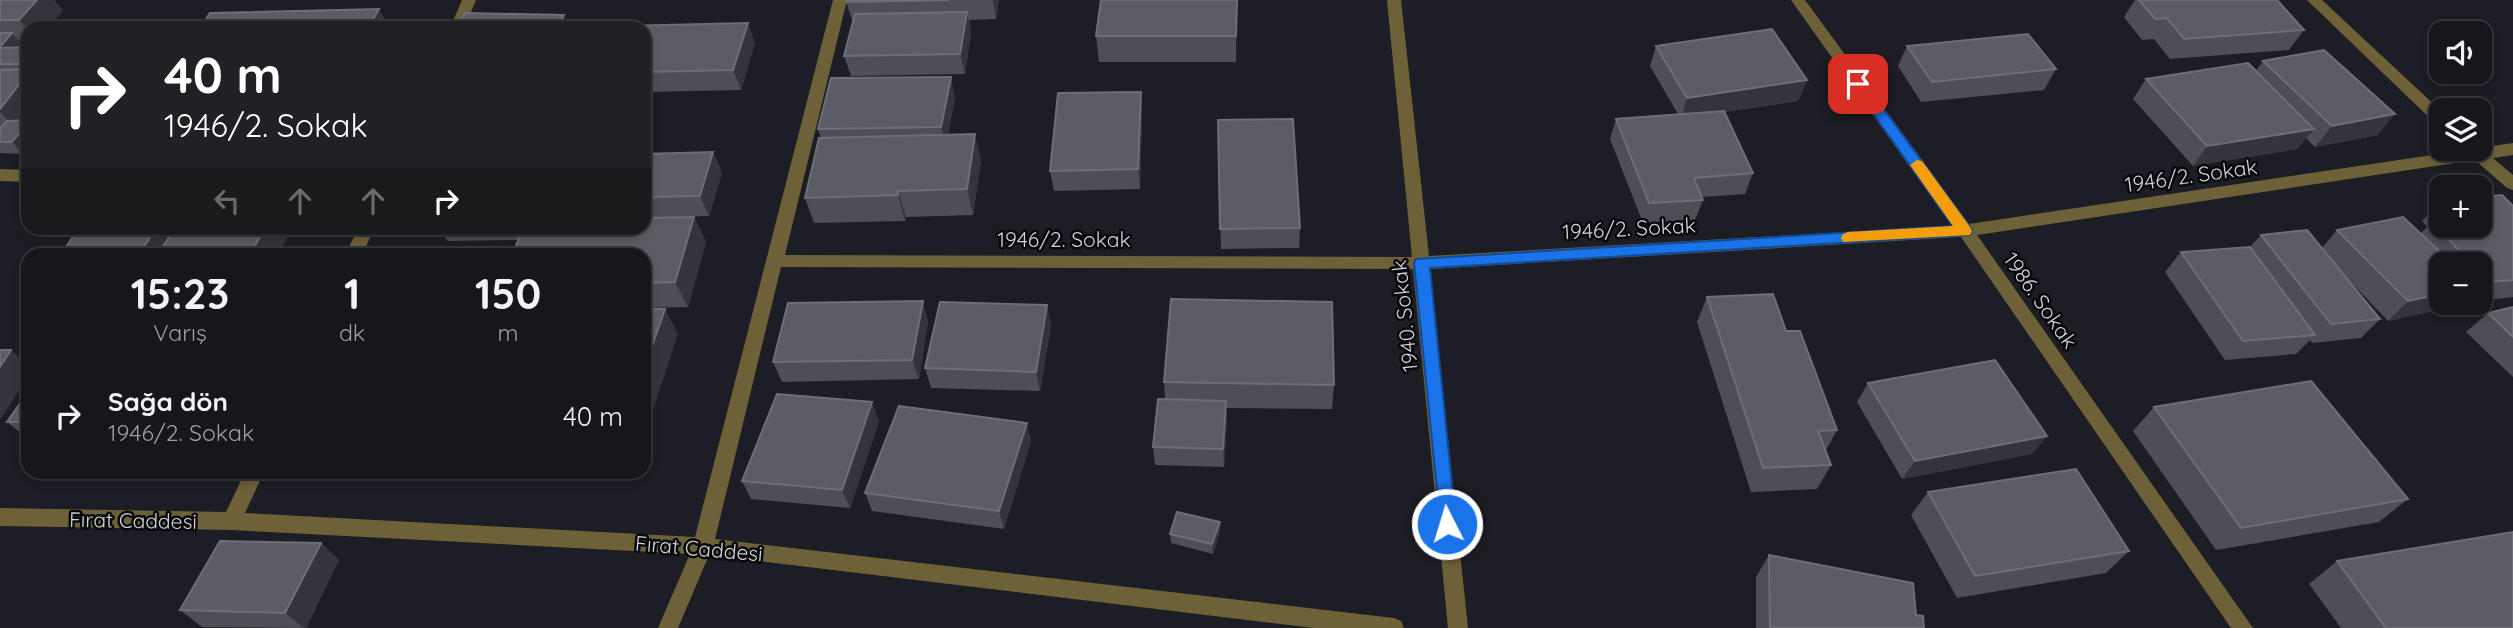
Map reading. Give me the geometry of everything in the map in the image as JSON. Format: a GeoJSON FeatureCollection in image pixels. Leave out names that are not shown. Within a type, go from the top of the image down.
{"type":"FeatureCollection","features":[{"type":"Feature","properties":{"kind":"street"},"geometry":{"type":"LineString","coordinates":[[460,21],[470,0]]}},
{"type":"Feature","properties":{"kind":"street"},"geometry":{"type":"LineString","coordinates":[[668,628],[703,546],[840,0]]}},
{"type":"Feature","properties":{"kind":"street","name":"1940. Sokak"},"geometry":{"type":"LineString","coordinates":[[1394,0],[1458,628]]}},
{"type":"Feature","properties":{"kind":"street","name":"1986. Sokak"},"geometry":{"type":"LineString","coordinates":[[1798,0],[1965,231],[2243,628]]}},
{"type":"Feature","properties":{"kind":"street"},"geometry":{"type":"LineString","coordinates":[[2314,0],[2429,109]]}},
{"type":"Feature","properties":{"kind":"street","name":"1946/2. Sokak"},"geometry":{"type":"LineString","coordinates":[[2492,151],[2513,149]]}},
{"type":"Feature","properties":{"kind":"street","name":"1946/2. Sokak"},"geometry":{"type":"LineString","coordinates":[[776,261],[1422,263],[1965,231],[2429,159]]}},
{"type":"Feature","properties":{"kind":"street"},"geometry":{"type":"LineString","coordinates":[[2486,161],[2513,184]]}},
{"type":"Feature","properties":{"kind":"street"},"geometry":{"type":"LineString","coordinates":[[0,175],[21,176]]}},
{"type":"Feature","properties":{"kind":"street"},"geometry":{"type":"LineString","coordinates":[[232,522],[252,479]]}},
{"type":"Feature","properties":{"kind":"street","name":"Fırat Caddesi"},"geometry":{"type":"LineString","coordinates":[[0,517],[232,522],[703,546],[1394,628]]}},
{"type":"Feature","properties":{"kind":"building"},"geometry":{"type":"Polygon","coordinates":[[[0,0],[37,0],[19,20],[0,20],[0,0]]]}},
{"type":"Feature","properties":{"kind":"building"},"geometry":{"type":"Polygon","coordinates":[[[847,0],[949,0],[846,2],[847,0]]]}},
{"type":"Feature","properties":{"kind":"building"},"geometry":{"type":"Polygon","coordinates":[[[1101,0],[1237,0],[1236,36],[1096,36],[1101,0]]]}},
{"type":"Feature","properties":{"kind":"building"},"geometry":{"type":"Polygon","coordinates":[[[2139,0],[2277,0],[2304,30],[2184,39],[2167,18],[2155,19],[2139,0]]]}},
{"type":"Feature","properties":{"kind":"building"},"geometry":{"type":"Polygon","coordinates":[[[379,9],[372,21],[205,21],[210,13],[379,9]]]}},
{"type":"Feature","properties":{"kind":"building"},"geometry":{"type":"Polygon","coordinates":[[[967,12],[960,54],[844,56],[855,14],[967,12]]]}},
{"type":"Feature","properties":{"kind":"building"},"geometry":{"type":"Polygon","coordinates":[[[465,13],[564,15],[561,21],[460,21],[465,13]]]}},
{"type":"Feature","properties":{"kind":"building"},"geometry":{"type":"Polygon","coordinates":[[[748,23],[733,70],[651,72],[651,25],[748,23]]]}},
{"type":"Feature","properties":{"kind":"building"},"geometry":{"type":"Polygon","coordinates":[[[1772,29],[1807,80],[1687,98],[1656,46],[1772,29]]]}},
{"type":"Feature","properties":{"kind":"building"},"geometry":{"type":"Polygon","coordinates":[[[0,33],[12,33],[0,47],[0,33]]]}},
{"type":"Feature","properties":{"kind":"building"},"geometry":{"type":"Polygon","coordinates":[[[2028,34],[2056,69],[1932,82],[1907,46],[2028,34]]]}},
{"type":"Feature","properties":{"kind":"building"},"geometry":{"type":"Polygon","coordinates":[[[21,47],[21,60],[18,64],[0,64],[0,48],[21,47]]]}},
{"type":"Feature","properties":{"kind":"building"},"geometry":{"type":"Polygon","coordinates":[[[2324,50],[2395,114],[2332,126],[2263,61],[2324,50]]]}},
{"type":"Feature","properties":{"kind":"building"},"geometry":{"type":"Polygon","coordinates":[[[2248,63],[2314,129],[2207,146],[2146,79],[2248,63]]]}},
{"type":"Feature","properties":{"kind":"building"},"geometry":{"type":"Polygon","coordinates":[[[21,69],[21,82],[0,109],[0,70],[21,69]]]}},
{"type":"Feature","properties":{"kind":"building"},"geometry":{"type":"Polygon","coordinates":[[[951,77],[941,127],[818,129],[831,78],[951,77]]]}},
{"type":"Feature","properties":{"kind":"building"},"geometry":{"type":"Polygon","coordinates":[[[1141,92],[1138,169],[1050,171],[1058,93],[1141,92]]]}},
{"type":"Feature","properties":{"kind":"building"},"geometry":{"type":"Polygon","coordinates":[[[1724,111],[1753,173],[1694,178],[1703,200],[1649,203],[1616,119],[1724,111]]]}},
{"type":"Feature","properties":{"kind":"building"},"geometry":{"type":"Polygon","coordinates":[[[1293,119],[1300,228],[1220,229],[1218,120],[1293,119]]]}},
{"type":"Feature","properties":{"kind":"building"},"geometry":{"type":"Polygon","coordinates":[[[21,120],[21,131],[12,142],[0,142],[0,129],[7,121],[21,120]]]}},
{"type":"Feature","properties":{"kind":"building"},"geometry":{"type":"Polygon","coordinates":[[[975,134],[967,189],[898,191],[898,195],[805,198],[819,138],[975,134]]]}},
{"type":"Feature","properties":{"kind":"building"},"geometry":{"type":"Polygon","coordinates":[[[713,152],[700,196],[651,197],[651,154],[713,152]]]}},
{"type":"Feature","properties":{"kind":"building"},"geometry":{"type":"Polygon","coordinates":[[[2502,195],[2513,206],[2513,280],[2492,282],[2492,252],[2460,252],[2447,238],[2492,238],[2492,196],[2502,195]]]}},
{"type":"Feature","properties":{"kind":"building"},"geometry":{"type":"Polygon","coordinates":[[[694,217],[675,282],[651,283],[651,248],[515,248],[520,235],[651,235],[651,218],[694,217]]]}},
{"type":"Feature","properties":{"kind":"building"},"geometry":{"type":"Polygon","coordinates":[[[2403,217],[2440,252],[2429,252],[2429,297],[2408,301],[2337,230],[2403,217]]]}},
{"type":"Feature","properties":{"kind":"building"},"geometry":{"type":"Polygon","coordinates":[[[2307,230],[2380,319],[2331,324],[2261,235],[2307,230]]]}},
{"type":"Feature","properties":{"kind":"building"},"geometry":{"type":"Polygon","coordinates":[[[74,235],[152,235],[143,248],[65,248],[74,235]]]}},
{"type":"Feature","properties":{"kind":"building"},"geometry":{"type":"Polygon","coordinates":[[[170,235],[261,235],[254,248],[162,248],[170,235]]]}},
{"type":"Feature","properties":{"kind":"building"},"geometry":{"type":"Polygon","coordinates":[[[2250,247],[2315,335],[2243,341],[2181,252],[2250,247]]]}},
{"type":"Feature","properties":{"kind":"building"},"geometry":{"type":"Polygon","coordinates":[[[1773,294],[1786,331],[1800,331],[1837,430],[1818,431],[1831,465],[1763,468],[1707,297],[1773,294]]]}},
{"type":"Feature","properties":{"kind":"building"},"geometry":{"type":"Polygon","coordinates":[[[1171,299],[1332,302],[1334,385],[1164,382],[1171,299]]]}},
{"type":"Feature","properties":{"kind":"building"},"geometry":{"type":"Polygon","coordinates":[[[923,301],[912,360],[773,362],[788,303],[923,301]]]}},
{"type":"Feature","properties":{"kind":"building"},"geometry":{"type":"Polygon","coordinates":[[[940,302],[1047,305],[1036,372],[925,368],[940,302]]]}},
{"type":"Feature","properties":{"kind":"building"},"geometry":{"type":"Polygon","coordinates":[[[2513,307],[2513,337],[2490,315],[2492,312],[2513,307]]]}},
{"type":"Feature","properties":{"kind":"building"},"geometry":{"type":"Polygon","coordinates":[[[651,309],[665,309],[651,349],[651,309]]]}},
{"type":"Feature","properties":{"kind":"building"},"geometry":{"type":"Polygon","coordinates":[[[0,350],[11,350],[0,367],[0,350]]]}},
{"type":"Feature","properties":{"kind":"building"},"geometry":{"type":"Polygon","coordinates":[[[1995,360],[2047,436],[1915,461],[1868,383],[1995,360]]]}},
{"type":"Feature","properties":{"kind":"building"},"geometry":{"type":"Polygon","coordinates":[[[2311,381],[2408,499],[2241,528],[2154,407],[2311,381]]]}},
{"type":"Feature","properties":{"kind":"building"},"geometry":{"type":"Polygon","coordinates":[[[777,394],[872,402],[842,490],[742,481],[777,394]]]}},
{"type":"Feature","properties":{"kind":"building"},"geometry":{"type":"Polygon","coordinates":[[[1158,399],[1226,401],[1223,449],[1153,447],[1158,399]]]}},
{"type":"Feature","properties":{"kind":"building"},"geometry":{"type":"Polygon","coordinates":[[[21,402],[21,422],[7,422],[21,402]]]}},
{"type":"Feature","properties":{"kind":"building"},"geometry":{"type":"Polygon","coordinates":[[[899,406],[1027,423],[999,511],[865,493],[899,406]]]}},
{"type":"Feature","properties":{"kind":"building"},"geometry":{"type":"Polygon","coordinates":[[[2076,469],[2129,551],[1975,576],[1928,492],[2076,469]]]}},
{"type":"Feature","properties":{"kind":"building"},"geometry":{"type":"Polygon","coordinates":[[[1177,512],[1220,522],[1212,544],[1170,534],[1177,512]]]}},
{"type":"Feature","properties":{"kind":"building"},"geometry":{"type":"Polygon","coordinates":[[[2513,532],[2513,628],[2386,628],[2337,561],[2513,532]]]}},
{"type":"Feature","properties":{"kind":"building"},"geometry":{"type":"Polygon","coordinates":[[[220,541],[321,543],[285,613],[180,610],[220,541]]]}},
{"type":"Feature","properties":{"kind":"building"},"geometry":{"type":"Polygon","coordinates":[[[1769,555],[1913,583],[1916,615],[1923,616],[1924,628],[1770,628],[1769,555]]]}},
{"type":"Feature","properties":{"kind":"slow traffic"},"geometry":{"type":"LineString","coordinates":[[1848,238],[1965,231],[1917,165]]}},
{"type":"Feature","properties":{"kind":"route"},"geometry":{"type":"LineString","coordinates":[[1447,524],[1422,263],[1965,231],[1858,84]]}}]}
